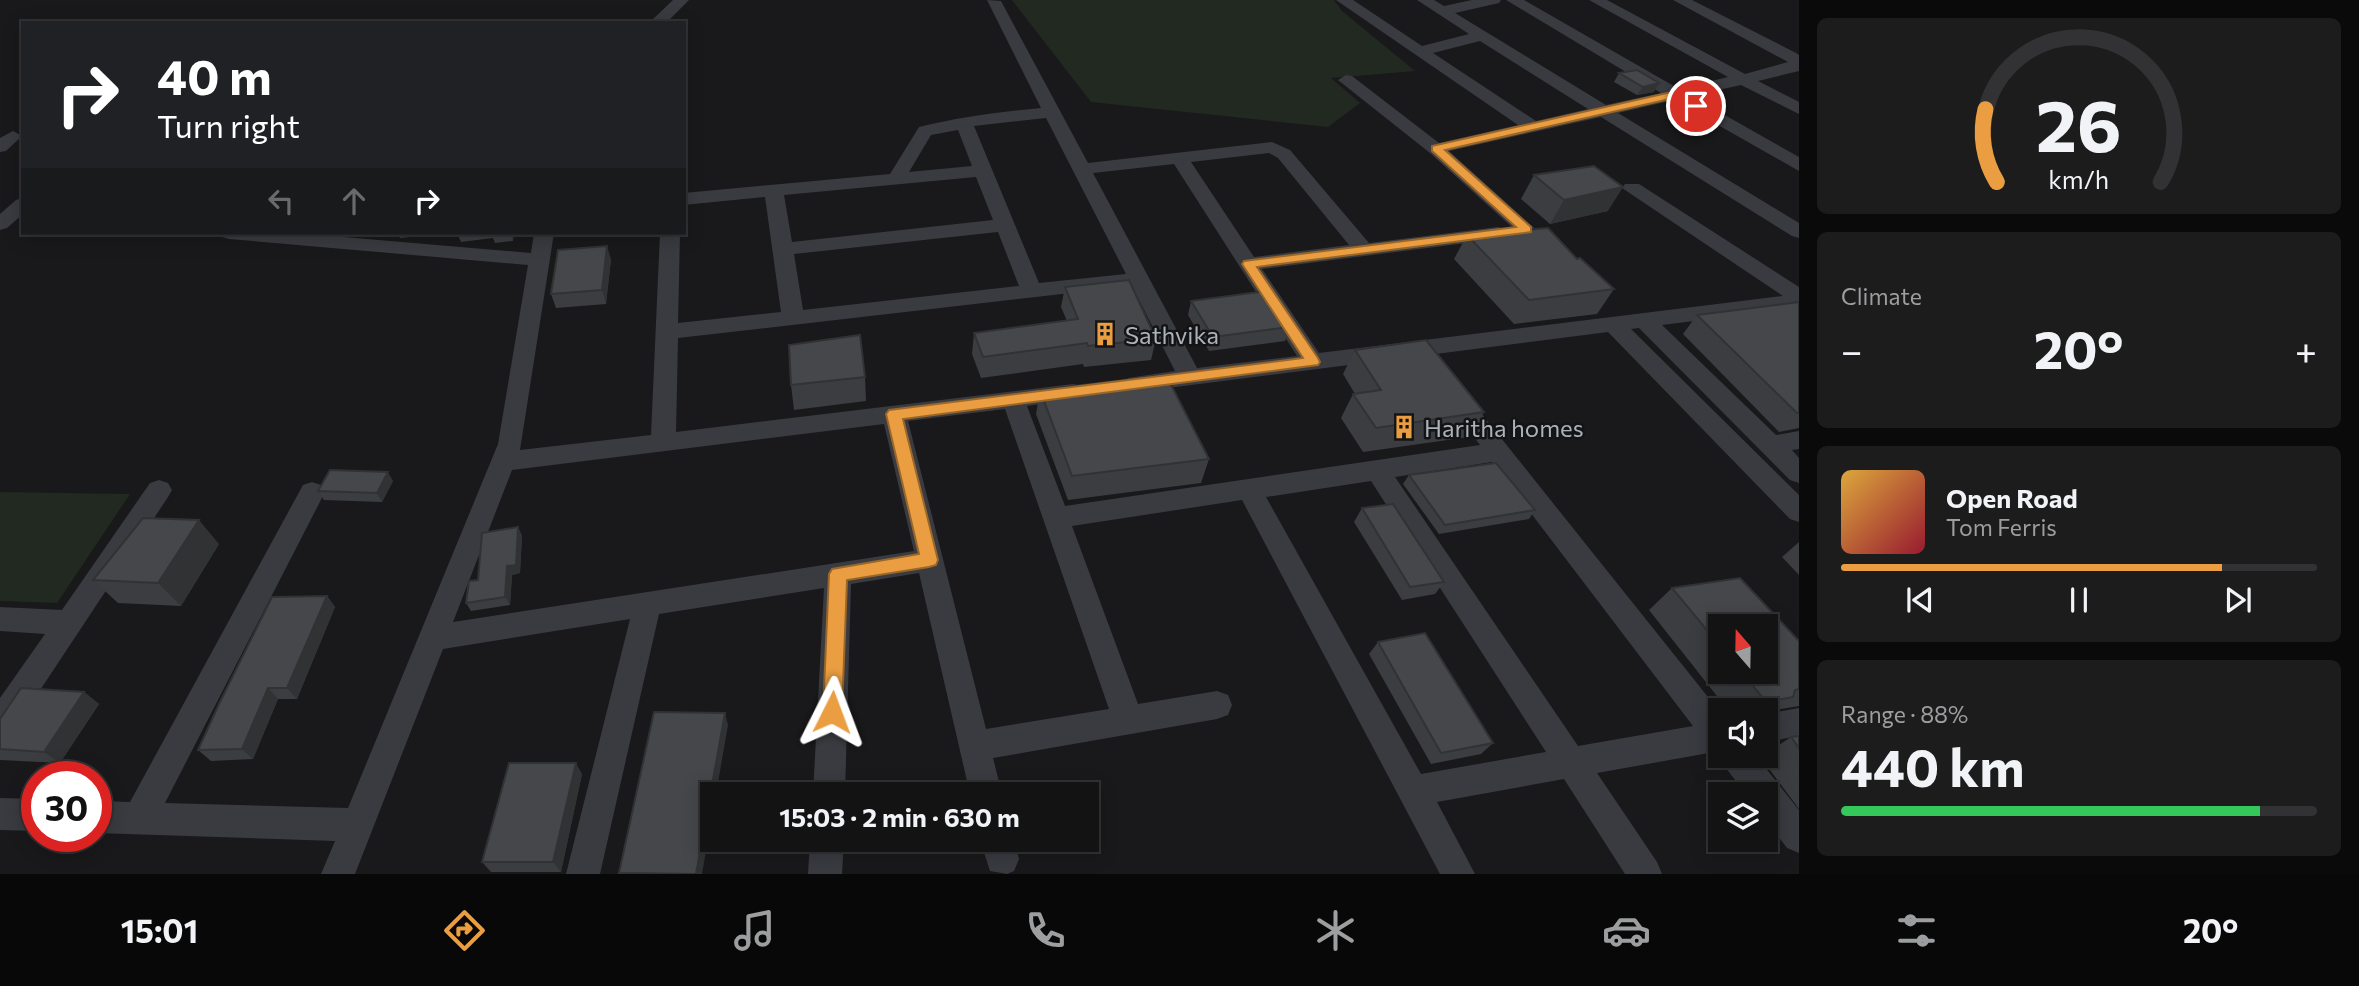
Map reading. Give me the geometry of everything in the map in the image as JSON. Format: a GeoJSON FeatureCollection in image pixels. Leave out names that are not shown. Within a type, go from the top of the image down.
{"type":"FeatureCollection","features":[{"type":"Feature","properties":{"kind":"street"},"geometry":{"type":"LineString","coordinates":[[659,21],[682,0]]}},
{"type":"Feature","properties":{"kind":"street"},"geometry":{"type":"LineString","coordinates":[[1343,0],[1533,127]]}},
{"type":"Feature","properties":{"kind":"street"},"geometry":{"type":"LineString","coordinates":[[1424,0],[1799,232]]}},
{"type":"Feature","properties":{"kind":"street"},"geometry":{"type":"LineString","coordinates":[[1441,10],[1494,0]]}},
{"type":"Feature","properties":{"kind":"street"},"geometry":{"type":"LineString","coordinates":[[1513,0],[1799,165]]}},
{"type":"Feature","properties":{"kind":"street"},"geometry":{"type":"LineString","coordinates":[[1596,0],[1799,109]]}},
{"type":"Feature","properties":{"kind":"street"},"geometry":{"type":"LineString","coordinates":[[1436,149],[1796,66],[1796,61],[1680,0]]}},
{"type":"Feature","properties":{"kind":"street"},"geometry":{"type":"LineString","coordinates":[[994,1],[1190,377]]}},
{"type":"Feature","properties":{"kind":"street"},"geometry":{"type":"LineString","coordinates":[[1419,51],[1482,36]]}},
{"type":"Feature","properties":{"kind":"street"},"geometry":{"type":"LineString","coordinates":[[1346,80],[1436,149],[1566,267]]}},
{"type":"Feature","properties":{"kind":"street"},"geometry":{"type":"LineString","coordinates":[[897,179],[925,131],[964,124],[974,119],[1052,111]]}},
{"type":"Feature","properties":{"kind":"street"},"geometry":{"type":"LineString","coordinates":[[964,124],[1032,291]]}},
{"type":"Feature","properties":{"kind":"street"},"geometry":{"type":"LineString","coordinates":[[1082,169],[1265,148],[1279,150],[1363,250]]}},
{"type":"Feature","properties":{"kind":"street"},"geometry":{"type":"LineString","coordinates":[[1179,158],[1313,362]]}},
{"type":"Feature","properties":{"kind":"street"},"geometry":{"type":"LineString","coordinates":[[686,199],[982,171]]}},
{"type":"Feature","properties":{"kind":"street"},"geometry":{"type":"LineString","coordinates":[[1632,188],[1799,299]]}},
{"type":"Feature","properties":{"kind":"street"},"geometry":{"type":"LineString","coordinates":[[774,190],[793,318]]}},
{"type":"Feature","properties":{"kind":"street"},"geometry":{"type":"LineString","coordinates":[[783,249],[1005,225]]}},
{"type":"Feature","properties":{"kind":"street"},"geometry":{"type":"LineString","coordinates":[[1249,264],[1526,230]]}},
{"type":"Feature","properties":{"kind":"street"},"geometry":{"type":"LineString","coordinates":[[278,235],[328,237],[538,260]]}},
{"type":"Feature","properties":{"kind":"street"},"geometry":{"type":"LineString","coordinates":[[338,874],[510,444],[544,235]]}},
{"type":"Feature","properties":{"kind":"street"},"geometry":{"type":"LineString","coordinates":[[663,443],[670,235]]}},
{"type":"Feature","properties":{"kind":"street"},"geometry":{"type":"LineString","coordinates":[[667,332],[1139,279]]}},
{"type":"Feature","properties":{"kind":"street"},"geometry":{"type":"LineString","coordinates":[[502,462],[1418,349],[1622,318],[1799,299]]}},
{"type":"Feature","properties":{"kind":"street"},"geometry":{"type":"LineString","coordinates":[[1622,318],[1771,445],[1799,473]]}},
{"type":"Feature","properties":{"kind":"street"},"geometry":{"type":"LineString","coordinates":[[1622,318],[1799,512]]}},
{"type":"Feature","properties":{"kind":"street"},"geometry":{"type":"LineString","coordinates":[[1418,349],[1708,721]]}},
{"type":"Feature","properties":{"kind":"street"},"geometry":{"type":"LineString","coordinates":[[1013,399],[1128,718]]}},
{"type":"Feature","properties":{"kind":"street"},"geometry":{"type":"LineString","coordinates":[[894,414],[983,782]]}},
{"type":"Feature","properties":{"kind":"street"},"geometry":{"type":"LineString","coordinates":[[1771,445],[1799,440]]}},
{"type":"Feature","properties":{"kind":"street"},"geometry":{"type":"LineString","coordinates":[[1055,518],[1499,452]]}},
{"type":"Feature","properties":{"kind":"street"},"geometry":{"type":"LineString","coordinates":[[1377,470],[1645,874]]}},
{"type":"Feature","properties":{"kind":"street"},"geometry":{"type":"LineString","coordinates":[[1249,489],[1458,874]]}},
{"type":"Feature","properties":{"kind":"street"},"geometry":{"type":"LineString","coordinates":[[0,724],[159,490]]}},
{"type":"Feature","properties":{"kind":"street"},"geometry":{"type":"LineString","coordinates":[[139,818],[312,492]]}},
{"type":"Feature","properties":{"kind":"street"},"geometry":{"type":"LineString","coordinates":[[433,638],[929,560]]}},
{"type":"Feature","properties":{"kind":"street"},"geometry":{"type":"LineString","coordinates":[[829,782],[838,574]]}},
{"type":"Feature","properties":{"kind":"street"},"geometry":{"type":"LineString","coordinates":[[583,874],[648,603]]}},
{"type":"Feature","properties":{"kind":"street"},"geometry":{"type":"LineString","coordinates":[[0,620],[69,622]]}},
{"type":"Feature","properties":{"kind":"street"},"geometry":{"type":"LineString","coordinates":[[975,746],[1217,705]]}},
{"type":"Feature","properties":{"kind":"street"},"geometry":{"type":"LineString","coordinates":[[1778,726],[1799,722]]}},
{"type":"Feature","properties":{"kind":"street"},"geometry":{"type":"LineString","coordinates":[[1412,791],[1708,738]]}},
{"type":"Feature","properties":{"kind":"street"},"geometry":{"type":"LineString","coordinates":[[1745,768],[1799,836]]}},
{"type":"Feature","properties":{"kind":"street"},"geometry":{"type":"LineString","coordinates":[[0,814],[21,815]]}},
{"type":"Feature","properties":{"kind":"street"},"geometry":{"type":"LineString","coordinates":[[112,817],[358,825]]}},
{"type":"Feature","properties":{"kind":"street"},"geometry":{"type":"LineString","coordinates":[[825,874],[826,852]]}},
{"type":"Feature","properties":{"kind":"shaded area"},"geometry":{"type":"Polygon","coordinates":[[[1012,0],[1334,0],[1342,11],[1415,71],[1331,78],[1360,103],[1328,127],[1091,102],[1012,0]]]}},
{"type":"Feature","properties":{"kind":"shaded area"},"geometry":{"type":"Polygon","coordinates":[[[0,492],[130,494],[57,603],[0,601],[0,492]]]}},
{"type":"Feature","properties":{"kind":"building"},"geometry":{"type":"Polygon","coordinates":[[[1637,70],[1659,83],[1643,87],[1619,73],[1637,70]]]}},
{"type":"Feature","properties":{"kind":"building"},"geometry":{"type":"Polygon","coordinates":[[[1594,166],[1623,187],[1564,200],[1534,175],[1594,166]]]}},
{"type":"Feature","properties":{"kind":"building"},"geometry":{"type":"Polygon","coordinates":[[[1548,228],[1577,259],[1580,258],[1614,289],[1529,300],[1467,235],[1548,228]]]}},
{"type":"Feature","properties":{"kind":"building"},"geometry":{"type":"Polygon","coordinates":[[[607,246],[602,290],[551,294],[558,250],[607,246]]]}},
{"type":"Feature","properties":{"kind":"building"},"geometry":{"type":"Polygon","coordinates":[[[1129,280],[1156,339],[1088,346],[1087,343],[983,357],[974,333],[1078,319],[1065,287],[1129,280]]]}},
{"type":"Feature","properties":{"kind":"building"},"geometry":{"type":"Polygon","coordinates":[[[1266,291],[1290,327],[1213,337],[1191,301],[1266,291]]]}},
{"type":"Feature","properties":{"kind":"building"},"geometry":{"type":"Polygon","coordinates":[[[1799,302],[1799,413],[1797,413],[1697,315],[1799,302]]]}},
{"type":"Feature","properties":{"kind":"building"},"geometry":{"type":"Polygon","coordinates":[[[860,335],[865,377],[791,385],[789,345],[860,335]]]}},
{"type":"Feature","properties":{"kind":"building"},"geometry":{"type":"Polygon","coordinates":[[[1426,340],[1484,412],[1376,428],[1353,394],[1381,390],[1355,350],[1426,340]]]}},
{"type":"Feature","properties":{"kind":"building"},"geometry":{"type":"Polygon","coordinates":[[[1166,375],[1209,459],[1072,476],[1040,390],[1166,375]]]}},
{"type":"Feature","properties":{"kind":"building"},"geometry":{"type":"Polygon","coordinates":[[[1496,463],[1535,510],[1445,525],[1409,475],[1496,463]]]}},
{"type":"Feature","properties":{"kind":"building"},"geometry":{"type":"Polygon","coordinates":[[[330,470],[388,472],[377,493],[318,491],[330,470]]]}},
{"type":"Feature","properties":{"kind":"building"},"geometry":{"type":"Polygon","coordinates":[[[1393,504],[1444,582],[1410,587],[1362,508],[1393,504]]]}},
{"type":"Feature","properties":{"kind":"building"},"geometry":{"type":"Polygon","coordinates":[[[143,518],[199,520],[158,583],[93,580],[143,518]]]}},
{"type":"Feature","properties":{"kind":"building"},"geometry":{"type":"Polygon","coordinates":[[[518,527],[516,565],[507,566],[505,597],[466,603],[469,581],[478,580],[482,533],[518,527]]]}},
{"type":"Feature","properties":{"kind":"building"},"geometry":{"type":"Polygon","coordinates":[[[1740,578],[1774,614],[1708,614],[1708,632],[1672,588],[1740,578]]]}},
{"type":"Feature","properties":{"kind":"building"},"geometry":{"type":"Polygon","coordinates":[[[327,596],[287,688],[268,688],[242,749],[198,750],[272,597],[327,596]]]}},
{"type":"Feature","properties":{"kind":"building"},"geometry":{"type":"Polygon","coordinates":[[[1778,619],[1799,641],[1799,689],[1795,690],[1793,697],[1778,700],[1763,698],[1752,684],[1778,684],[1778,619]]]}},
{"type":"Feature","properties":{"kind":"building"},"geometry":{"type":"Polygon","coordinates":[[[1425,633],[1493,743],[1441,753],[1378,642],[1425,633]]]}},
{"type":"Feature","properties":{"kind":"building"},"geometry":{"type":"Polygon","coordinates":[[[21,688],[84,692],[44,752],[0,749],[0,719],[21,688]]]}},
{"type":"Feature","properties":{"kind":"building"},"geometry":{"type":"Polygon","coordinates":[[[654,712],[725,713],[713,782],[700,782],[700,852],[696,874],[619,873],[654,712]]]}},
{"type":"Feature","properties":{"kind":"building"},"geometry":{"type":"Polygon","coordinates":[[[1799,736],[1799,748],[1791,737],[1799,736]]]}},
{"type":"Feature","properties":{"kind":"building"},"geometry":{"type":"Polygon","coordinates":[[[509,763],[576,763],[553,862],[482,862],[509,763]]]}},
{"type":"Feature","properties":{"kind":"place","name":"Sathvika"},"geometry":{"type":"Point","coordinates":[1105,334]}},
{"type":"Feature","properties":{"kind":"place","name":"Haritha homes"},"geometry":{"type":"Point","coordinates":[1404,427]}},
{"type":"Feature","properties":{"kind":"route"},"geometry":{"type":"LineString","coordinates":[[832,712],[838,574],[929,560],[894,414],[1313,362],[1249,264],[1526,230],[1436,149],[1676,94],[1696,106]]}}]}
